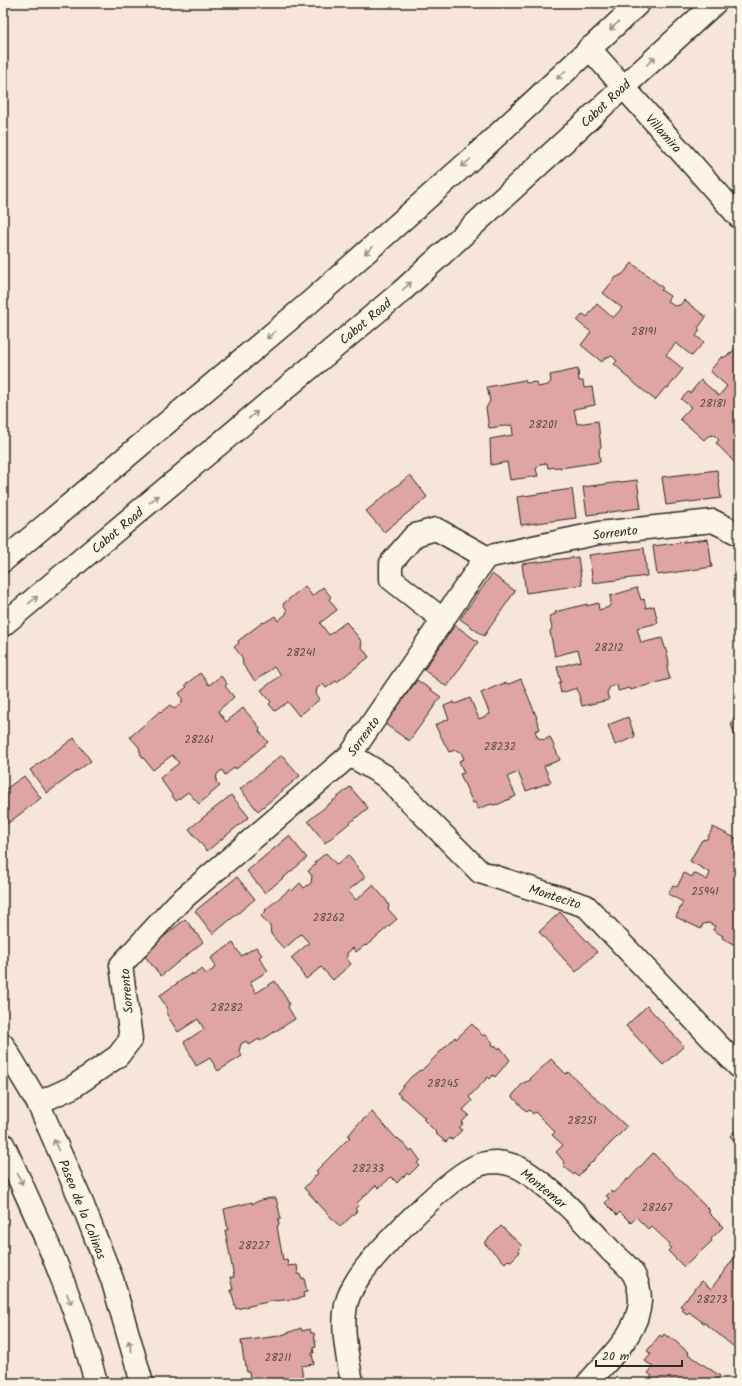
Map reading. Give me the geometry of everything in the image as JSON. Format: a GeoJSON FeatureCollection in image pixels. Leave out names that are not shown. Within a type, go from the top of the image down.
{"type":"FeatureCollection","features":[{"type":"Feature","properties":{"kind":"main road"},"geometry":{"type":"LineString","coordinates":[[3,561],[309,303],[478,152],[639,3]]}},
{"type":"Feature","properties":{"kind":"main road","name":"Cabot Road"},"geometry":{"type":"LineString","coordinates":[[3,625],[402,290],[715,3]]}},
{"type":"Feature","properties":{"kind":"main road","name":"Villamira"},"geometry":{"type":"LineString","coordinates":[[590,48],[622,87],[739,217]]}},
{"type":"Feature","properties":{"kind":"main road","name":"Sorrento"},"geometry":{"type":"LineString","coordinates":[[38,1104],[73,1087],[118,1056],[131,1039],[121,965],[178,903],[350,755],[486,557],[599,533],[713,522],[739,534]]}},
{"type":"Feature","properties":{"kind":"main road"},"geometry":{"type":"LineString","coordinates":[[442,619],[391,579],[391,563],[415,535],[436,529],[486,557]]}},
{"type":"Feature","properties":{"kind":"main road","name":"Montecito"},"geometry":{"type":"LineString","coordinates":[[350,755],[385,776],[480,872],[586,906],[739,1067]]}},
{"type":"Feature","properties":{"kind":"main road","name":"Paseo de la Colinas"},"geometry":{"type":"LineString","coordinates":[[3,1045],[38,1104],[82,1203],[112,1279],[142,1383]]}},
{"type":"Feature","properties":{"kind":"main road"},"geometry":{"type":"LineString","coordinates":[[3,1144],[32,1206],[87,1347],[105,1383]]}},
{"type":"Feature","properties":{"kind":"main road","name":"Montemar"},"geometry":{"type":"LineString","coordinates":[[352,1383],[345,1338],[345,1320],[346,1305],[357,1280],[392,1239],[449,1184],[478,1165],[495,1162],[511,1164],[524,1170],[540,1182],[579,1218],[634,1274],[640,1290],[640,1301],[639,1313],[633,1328],[588,1383]]}},
{"type":"Feature","properties":{"kind":"main road"},"geometry":{"type":"LineString","coordinates":[[87,1347],[96,1383]]}},
{"type":"Feature","properties":{"kind":"building"},"geometry":{"type":"Polygon","coordinates":[[[739,105],[739,113],[735,108],[739,105]]]}},
{"type":"Feature","properties":{"kind":"building"},"geometry":{"type":"Polygon","coordinates":[[[632,263],[663,288],[661,290],[670,296],[667,301],[674,306],[680,305],[684,300],[706,317],[698,328],[700,330],[696,336],[704,342],[692,356],[676,343],[666,355],[683,369],[668,388],[665,388],[655,400],[622,373],[623,372],[614,364],[617,361],[612,356],[606,357],[602,362],[581,345],[591,332],[577,321],[583,314],[587,317],[597,304],[613,318],[622,308],[603,293],[615,278],[623,274],[632,263]]]}},
{"type":"Feature","properties":{"kind":"building"},"geometry":{"type":"Polygon","coordinates":[[[739,344],[739,467],[716,443],[719,440],[714,435],[708,436],[704,440],[680,419],[691,407],[681,399],[688,392],[690,393],[701,380],[719,396],[727,386],[710,371],[722,356],[723,358],[731,353],[739,344]]]}},
{"type":"Feature","properties":{"kind":"building"},"geometry":{"type":"Polygon","coordinates":[[[578,369],[579,381],[583,381],[584,388],[592,387],[595,405],[574,409],[577,424],[598,421],[601,447],[599,449],[600,462],[560,468],[548,468],[547,463],[540,464],[536,469],[538,476],[510,480],[507,462],[491,465],[490,439],[513,435],[512,425],[489,428],[486,408],[490,401],[487,387],[525,380],[526,383],[537,382],[538,387],[548,385],[551,381],[550,375],[578,369]]]}},
{"type":"Feature","properties":{"kind":"building"},"geometry":{"type":"Polygon","coordinates":[[[717,470],[721,498],[666,505],[662,477],[717,470]]]}},
{"type":"Feature","properties":{"kind":"building"},"geometry":{"type":"Polygon","coordinates":[[[410,475],[427,497],[384,532],[366,511],[410,475]]]}},
{"type":"Feature","properties":{"kind":"building"},"geometry":{"type":"Polygon","coordinates":[[[637,480],[641,508],[587,515],[583,487],[637,480]]]}},
{"type":"Feature","properties":{"kind":"building"},"geometry":{"type":"Polygon","coordinates":[[[572,489],[576,518],[521,525],[517,497],[572,489]]]}},
{"type":"Feature","properties":{"kind":"building"},"geometry":{"type":"Polygon","coordinates":[[[708,539],[712,567],[657,575],[653,546],[708,539]]]}},
{"type":"Feature","properties":{"kind":"building"},"geometry":{"type":"Polygon","coordinates":[[[644,548],[647,576],[593,583],[589,555],[644,548]]]}},
{"type":"Feature","properties":{"kind":"building"},"geometry":{"type":"Polygon","coordinates":[[[578,557],[582,585],[526,593],[522,564],[578,557]]]}},
{"type":"Feature","properties":{"kind":"building"},"geometry":{"type":"Polygon","coordinates":[[[492,574],[515,591],[484,636],[460,619],[492,574]]]}},
{"type":"Feature","properties":{"kind":"building"},"geometry":{"type":"Polygon","coordinates":[[[305,586],[312,596],[323,587],[331,597],[329,599],[337,610],[320,623],[329,635],[346,622],[359,638],[362,643],[361,646],[369,657],[337,682],[336,681],[326,688],[323,684],[317,688],[316,694],[320,699],[299,716],[288,702],[275,711],[269,704],[271,702],[261,690],[281,675],[274,667],[255,681],[243,665],[242,657],[234,647],[239,643],[238,641],[263,622],[264,623],[275,616],[278,621],[286,614],[287,610],[283,604],[305,586]]]}},
{"type":"Feature","properties":{"kind":"building"},"geometry":{"type":"Polygon","coordinates":[[[637,588],[641,600],[644,599],[646,608],[654,606],[658,623],[637,628],[641,643],[662,638],[668,657],[669,664],[667,667],[670,679],[630,690],[629,688],[618,691],[617,685],[610,687],[607,693],[609,700],[582,706],[577,688],[561,693],[559,683],[561,682],[557,667],[581,661],[578,650],[555,656],[550,631],[552,628],[549,616],[556,614],[555,612],[587,604],[587,606],[598,603],[599,610],[609,607],[611,602],[610,596],[637,588]]]}},
{"type":"Feature","properties":{"kind":"building"},"geometry":{"type":"Polygon","coordinates":[[[455,625],[478,642],[447,687],[424,670],[455,625]]]}},
{"type":"Feature","properties":{"kind":"building"},"geometry":{"type":"Polygon","coordinates":[[[200,673],[209,685],[221,676],[227,684],[225,686],[234,697],[218,711],[226,722],[243,708],[260,728],[259,731],[268,742],[236,769],[235,767],[225,775],[222,770],[217,774],[216,782],[220,786],[199,804],[188,792],[176,801],[160,778],[179,763],[172,755],[153,770],[141,755],[139,747],[130,737],[160,711],[161,712],[170,705],[174,709],[182,703],[182,698],[179,693],[187,687],[185,685],[200,673]]]}},
{"type":"Feature","properties":{"kind":"building"},"geometry":{"type":"Polygon","coordinates":[[[521,679],[537,718],[540,729],[535,731],[538,738],[544,740],[550,737],[560,760],[544,766],[551,782],[526,791],[518,772],[507,777],[516,796],[499,804],[491,804],[478,809],[475,802],[473,803],[460,774],[464,773],[459,761],[464,759],[461,752],[455,750],[449,752],[435,725],[449,719],[444,706],[454,702],[455,704],[470,698],[479,719],[490,714],[481,693],[499,685],[506,683],[509,684],[521,679]]]}},
{"type":"Feature","properties":{"kind":"building"},"geometry":{"type":"Polygon","coordinates":[[[417,680],[441,697],[409,741],[385,724],[417,680]]]}},
{"type":"Feature","properties":{"kind":"building"},"geometry":{"type":"Polygon","coordinates":[[[739,707],[739,738],[735,736],[731,724],[739,707]]]}},
{"type":"Feature","properties":{"kind":"building"},"geometry":{"type":"Polygon","coordinates":[[[628,717],[635,737],[615,745],[608,725],[628,717]]]}},
{"type":"Feature","properties":{"kind":"building"},"geometry":{"type":"Polygon","coordinates":[[[74,738],[91,761],[47,793],[30,770],[74,738]]]}},
{"type":"Feature","properties":{"kind":"building"},"geometry":{"type":"Polygon","coordinates":[[[282,755],[300,776],[258,811],[240,789],[282,755]]]}},
{"type":"Feature","properties":{"kind":"building"},"geometry":{"type":"Polygon","coordinates":[[[24,776],[41,798],[3,827],[3,791],[24,776]]]}},
{"type":"Feature","properties":{"kind":"building"},"geometry":{"type":"Polygon","coordinates":[[[350,787],[368,808],[325,843],[308,821],[350,787]]]}},
{"type":"Feature","properties":{"kind":"building"},"geometry":{"type":"Polygon","coordinates":[[[231,795],[249,817],[207,851],[189,829],[231,795]]]}},
{"type":"Feature","properties":{"kind":"building"},"geometry":{"type":"Polygon","coordinates":[[[713,827],[739,840],[739,947],[722,938],[723,936],[713,930],[715,926],[709,923],[703,924],[701,929],[676,917],[683,902],[668,894],[673,885],[677,887],[684,873],[692,877],[694,873],[707,880],[710,873],[690,861],[702,840],[707,839],[713,827]]]}},
{"type":"Feature","properties":{"kind":"building"},"geometry":{"type":"Polygon","coordinates":[[[289,836],[307,858],[265,893],[247,871],[289,836]]]}},
{"type":"Feature","properties":{"kind":"building"},"geometry":{"type":"Polygon","coordinates":[[[326,853],[337,865],[348,855],[365,877],[348,891],[356,900],[373,885],[386,900],[389,906],[388,909],[397,919],[366,946],[365,945],[356,952],[353,948],[347,953],[347,959],[351,964],[333,980],[321,967],[306,979],[291,958],[309,943],[301,934],[284,949],[271,934],[270,926],[261,916],[266,911],[265,910],[290,889],[292,891],[300,883],[304,888],[311,883],[312,876],[308,871],[316,864],[314,863],[326,853]]]}},
{"type":"Feature","properties":{"kind":"building"},"geometry":{"type":"Polygon","coordinates":[[[237,877],[255,899],[213,934],[195,911],[237,877]]]}},
{"type":"Feature","properties":{"kind":"building"},"geometry":{"type":"Polygon","coordinates":[[[560,912],[597,952],[576,972],[539,932],[560,912]]]}},
{"type":"Feature","properties":{"kind":"building"},"geometry":{"type":"Polygon","coordinates":[[[185,919],[203,942],[161,976],[143,954],[185,919]]]}},
{"type":"Feature","properties":{"kind":"building"},"geometry":{"type":"Polygon","coordinates":[[[233,943],[241,956],[256,947],[262,955],[259,957],[268,971],[250,982],[256,993],[275,981],[286,998],[289,1004],[288,1007],[295,1019],[260,1041],[259,1039],[249,1045],[246,1041],[241,1044],[239,1051],[242,1056],[218,1071],[210,1058],[196,1066],[184,1042],[204,1029],[198,1019],[178,1032],[167,1015],[167,1007],[159,996],[192,973],[192,975],[202,969],[206,974],[214,969],[215,964],[211,958],[233,943]]]}},
{"type":"Feature","properties":{"kind":"building"},"geometry":{"type":"Polygon","coordinates":[[[647,1006],[684,1046],[663,1065],[626,1026],[647,1006]]]}},
{"type":"Feature","properties":{"kind":"building"},"geometry":{"type":"Polygon","coordinates":[[[472,1024],[483,1036],[485,1034],[493,1043],[492,1044],[494,1047],[495,1045],[499,1049],[500,1047],[510,1060],[495,1077],[493,1075],[490,1079],[488,1077],[469,1097],[472,1101],[463,1110],[469,1115],[461,1123],[463,1124],[459,1128],[462,1130],[452,1140],[450,1138],[446,1142],[435,1133],[436,1132],[423,1119],[425,1118],[397,1093],[411,1077],[420,1070],[421,1071],[455,1037],[456,1039],[472,1024]]]}},
{"type":"Feature","properties":{"kind":"building"},"geometry":{"type":"Polygon","coordinates":[[[551,1059],[566,1074],[568,1072],[627,1127],[578,1176],[575,1173],[574,1175],[563,1165],[565,1163],[556,1152],[563,1145],[552,1135],[555,1132],[535,1112],[533,1114],[529,1110],[527,1112],[512,1096],[523,1083],[531,1080],[530,1079],[551,1059]]]}},
{"type":"Feature","properties":{"kind":"building"},"geometry":{"type":"Polygon","coordinates":[[[372,1112],[397,1139],[398,1138],[410,1151],[412,1149],[420,1160],[417,1163],[419,1165],[409,1175],[407,1173],[404,1177],[403,1176],[397,1183],[391,1177],[379,1188],[376,1185],[357,1203],[359,1205],[355,1209],[357,1211],[340,1227],[304,1188],[318,1173],[316,1171],[350,1137],[348,1136],[357,1125],[372,1112]]]}},
{"type":"Feature","properties":{"kind":"building"},"geometry":{"type":"Polygon","coordinates":[[[739,1127],[739,1146],[730,1136],[739,1127]]]}},
{"type":"Feature","properties":{"kind":"building"},"geometry":{"type":"Polygon","coordinates":[[[653,1153],[710,1211],[708,1212],[723,1227],[711,1239],[712,1241],[684,1267],[668,1251],[671,1248],[668,1246],[670,1244],[651,1226],[648,1229],[636,1217],[631,1223],[620,1212],[617,1215],[605,1203],[609,1198],[606,1196],[611,1191],[614,1193],[653,1153]]]}},
{"type":"Feature","properties":{"kind":"building"},"geometry":{"type":"Polygon","coordinates":[[[271,1198],[276,1198],[281,1219],[278,1219],[279,1225],[277,1226],[283,1260],[287,1259],[288,1266],[297,1265],[298,1274],[300,1274],[301,1278],[304,1278],[307,1292],[303,1293],[304,1297],[296,1299],[272,1301],[236,1309],[231,1290],[233,1290],[230,1277],[234,1277],[225,1230],[228,1230],[224,1209],[252,1202],[252,1204],[271,1198]]]}},
{"type":"Feature","properties":{"kind":"building"},"geometry":{"type":"Polygon","coordinates":[[[501,1226],[522,1246],[518,1250],[520,1252],[511,1261],[508,1260],[505,1263],[484,1243],[501,1226]]]}},
{"type":"Feature","properties":{"kind":"building"},"geometry":{"type":"Polygon","coordinates":[[[739,1241],[739,1341],[734,1347],[705,1323],[689,1312],[687,1314],[682,1310],[684,1308],[680,1306],[702,1281],[711,1289],[737,1254],[735,1253],[738,1249],[735,1247],[739,1241]]]}},
{"type":"Feature","properties":{"kind":"building"},"geometry":{"type":"Polygon","coordinates":[[[301,1328],[302,1331],[310,1329],[311,1333],[314,1333],[316,1347],[313,1348],[314,1353],[312,1353],[314,1364],[301,1366],[304,1383],[251,1383],[249,1372],[247,1372],[244,1361],[241,1341],[279,1336],[301,1328]]]}},
{"type":"Feature","properties":{"kind":"building"},"geometry":{"type":"Polygon","coordinates":[[[664,1334],[668,1337],[669,1336],[689,1353],[688,1354],[720,1376],[714,1383],[646,1383],[652,1376],[648,1373],[653,1367],[645,1361],[651,1354],[647,1351],[660,1335],[662,1337],[664,1334]]]}}]}
